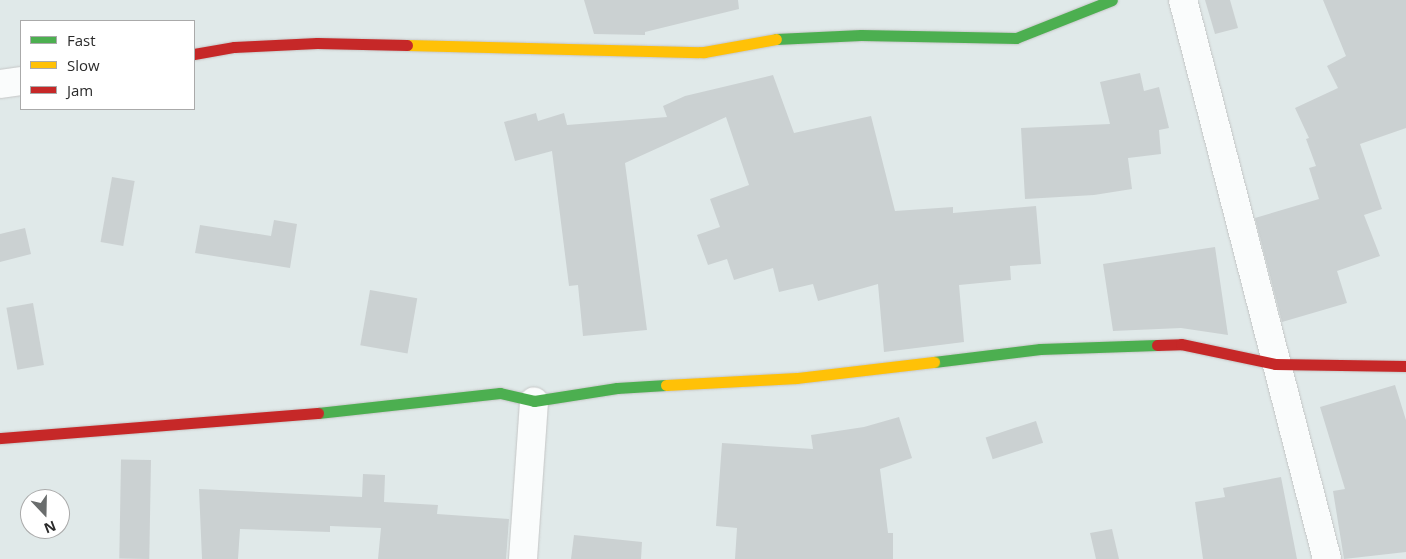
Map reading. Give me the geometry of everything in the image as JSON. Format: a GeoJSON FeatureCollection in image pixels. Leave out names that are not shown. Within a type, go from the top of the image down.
{"type":"FeatureCollection","features":[{"type":"Feature","properties":{"kind":"street"},"geometry":{"type":"LineString","coordinates":[[195,54],[234,47],[317,43],[704,52],[766,39],[871,35],[1016,38],[1112,0]]}},
{"type":"Feature","properties":{"kind":"street"},"geometry":{"type":"LineString","coordinates":[[1183,0],[1274,364],[1298,439],[1327,559]]}},
{"type":"Feature","properties":{"kind":"street"},"geometry":{"type":"LineString","coordinates":[[0,84],[20,81]]}},
{"type":"Feature","properties":{"kind":"street"},"geometry":{"type":"LineString","coordinates":[[0,438],[262,419],[500,393],[534,401],[617,388],[797,378],[1040,349],[1181,344],[1274,364],[1406,366]]}},
{"type":"Feature","properties":{"kind":"street"},"geometry":{"type":"LineString","coordinates":[[523,559],[534,401]]}},
{"type":"Feature","properties":{"kind":"building"},"geometry":{"type":"Polygon","coordinates":[[[584,0],[738,0],[739,9],[645,32],[645,35],[594,34],[584,0]]]}},
{"type":"Feature","properties":{"kind":"building"},"geometry":{"type":"Polygon","coordinates":[[[1205,0],[1230,0],[1238,28],[1215,34],[1205,0]]]}},
{"type":"Feature","properties":{"kind":"building"},"geometry":{"type":"Polygon","coordinates":[[[1323,0],[1406,0],[1406,128],[1360,144],[1382,209],[1364,215],[1380,256],[1337,271],[1347,303],[1282,322],[1255,218],[1319,199],[1309,168],[1316,166],[1306,139],[1309,138],[1295,108],[1338,88],[1327,66],[1346,56],[1323,0]]]}},
{"type":"Feature","properties":{"kind":"building"},"geometry":{"type":"Polygon","coordinates":[[[1140,73],[1144,91],[1159,87],[1169,128],[1159,130],[1161,154],[1128,158],[1132,189],[1094,195],[1025,199],[1021,128],[1110,124],[1100,82],[1140,73]]]}},
{"type":"Feature","properties":{"kind":"building"},"geometry":{"type":"Polygon","coordinates":[[[773,75],[794,133],[871,116],[895,211],[953,207],[953,213],[1036,206],[1041,264],[1010,266],[1011,280],[959,285],[964,342],[884,352],[878,284],[818,301],[813,284],[779,292],[773,268],[734,280],[727,259],[708,265],[697,235],[720,227],[710,199],[749,185],[726,117],[625,163],[647,330],[583,336],[578,285],[569,286],[552,151],[515,161],[504,122],[536,113],[538,121],[564,113],[567,125],[667,117],[663,106],[685,96],[773,75]]]}},
{"type":"Feature","properties":{"kind":"building"},"geometry":{"type":"Polygon","coordinates":[[[112,177],[135,181],[123,246],[101,242],[112,177]]]}},
{"type":"Feature","properties":{"kind":"building"},"geometry":{"type":"Polygon","coordinates":[[[274,220],[297,224],[290,268],[195,253],[200,225],[271,236],[274,220]]]}},
{"type":"Feature","properties":{"kind":"building"},"geometry":{"type":"Polygon","coordinates":[[[25,228],[31,254],[0,262],[0,234],[25,228]]]}},
{"type":"Feature","properties":{"kind":"building"},"geometry":{"type":"Polygon","coordinates":[[[1215,247],[1228,335],[1181,328],[1113,331],[1103,264],[1215,247]]]}},
{"type":"Feature","properties":{"kind":"building"},"geometry":{"type":"Polygon","coordinates":[[[370,290],[417,298],[408,353],[360,345],[370,290]]]}},
{"type":"Feature","properties":{"kind":"building"},"geometry":{"type":"Polygon","coordinates":[[[33,303],[44,365],[17,370],[6,308],[33,303]]]}},
{"type":"Feature","properties":{"kind":"building"},"geometry":{"type":"Polygon","coordinates":[[[1395,385],[1406,420],[1406,552],[1344,559],[1333,491],[1345,489],[1320,407],[1395,385]]]}},
{"type":"Feature","properties":{"kind":"building"},"geometry":{"type":"Polygon","coordinates":[[[899,417],[912,458],[880,469],[888,533],[893,533],[893,559],[735,559],[737,528],[716,526],[722,443],[813,449],[811,435],[864,427],[899,417]]]}},
{"type":"Feature","properties":{"kind":"building"},"geometry":{"type":"Polygon","coordinates":[[[1036,421],[1043,443],[993,459],[986,437],[1036,421]]]}},
{"type":"Feature","properties":{"kind":"building"},"geometry":{"type":"Polygon","coordinates":[[[121,459],[151,460],[149,559],[119,558],[121,459]]]}},
{"type":"Feature","properties":{"kind":"building"},"geometry":{"type":"Polygon","coordinates":[[[363,474],[385,475],[384,502],[438,505],[437,514],[509,519],[506,559],[378,559],[381,528],[330,526],[330,532],[240,529],[238,559],[202,559],[199,489],[362,497],[363,474]]]}},
{"type":"Feature","properties":{"kind":"building"},"geometry":{"type":"Polygon","coordinates":[[[1281,477],[1297,559],[1203,559],[1195,502],[1225,497],[1223,488],[1281,477]]]}},
{"type":"Feature","properties":{"kind":"building"},"geometry":{"type":"Polygon","coordinates":[[[1112,529],[1119,559],[1096,559],[1090,533],[1112,529]]]}},
{"type":"Feature","properties":{"kind":"building"},"geometry":{"type":"Polygon","coordinates":[[[574,535],[642,542],[641,559],[571,559],[574,535]]]}},
{"type":"Feature","properties":{"kind":"traffic: fast"},"geometry":{"type":"LineString","coordinates":[[776,39],[861,35],[1016,38],[1112,0]]}},
{"type":"Feature","properties":{"kind":"traffic: fast"},"geometry":{"type":"LineString","coordinates":[[934,362],[1040,349],[1157,345]]}},
{"type":"Feature","properties":{"kind":"traffic: fast"},"geometry":{"type":"LineString","coordinates":[[318,413],[500,393],[534,401],[617,388],[666,385]]}},
{"type":"Feature","properties":{"kind":"traffic: slow"},"geometry":{"type":"LineString","coordinates":[[407,45],[704,52],[776,39]]}},
{"type":"Feature","properties":{"kind":"traffic: slow"},"geometry":{"type":"LineString","coordinates":[[666,385],[797,378],[934,362]]}},
{"type":"Feature","properties":{"kind":"traffic: jam"},"geometry":{"type":"LineString","coordinates":[[195,54],[234,47],[317,43],[407,45]]}},
{"type":"Feature","properties":{"kind":"traffic: jam"},"geometry":{"type":"LineString","coordinates":[[1157,345],[1181,344],[1275,364],[1406,366]]}},
{"type":"Feature","properties":{"kind":"traffic: jam"},"geometry":{"type":"LineString","coordinates":[[0,438],[318,413]]}}]}
